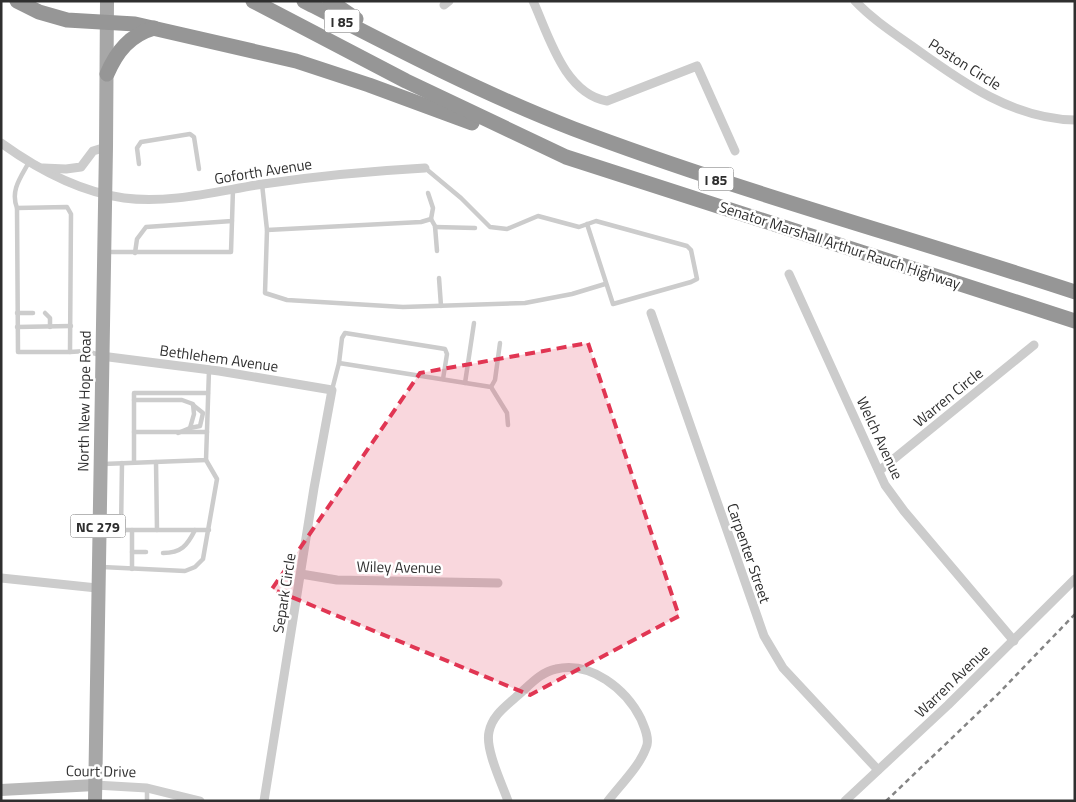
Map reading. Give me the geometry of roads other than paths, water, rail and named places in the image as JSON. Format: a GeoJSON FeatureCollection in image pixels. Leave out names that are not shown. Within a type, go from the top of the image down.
{"type":"FeatureCollection","features":[{"type":"Feature","properties":{"kind":"highway"},"geometry":{"type":"LineString","coordinates":[[17,1],[38,12],[67,20],[121,22],[154,28],[254,50],[325,70],[566,156]]}},
{"type":"Feature","properties":{"kind":"highway","name":"Senator Marshall Arthur Rauch Highway"},"geometry":{"type":"LineString","coordinates":[[253,1],[423,90],[566,156],[1075,321]]}},
{"type":"Feature","properties":{"kind":"highway","name":"Senator Marshall Arthur Rauch Highway"},"geometry":{"type":"LineString","coordinates":[[304,1],[379,40],[503,100],[582,132],[687,170],[1072,291]]}},
{"type":"Feature","properties":{"kind":"highway"},"geometry":{"type":"LineString","coordinates":[[330,1],[367,26],[379,40]]}},
{"type":"Feature","properties":{"kind":"highway"},"geometry":{"type":"LineString","coordinates":[[107,74],[115,56],[124,44],[141,32],[154,28]]}},
{"type":"Feature","properties":{"kind":"main road","name":"North New Hope Road"},"geometry":{"type":"LineString","coordinates":[[95,801],[107,1]]}},
{"type":"Feature","properties":{"kind":"street"},"geometry":{"type":"LineString","coordinates":[[533,1],[564,66],[575,84],[588,95],[607,101],[697,66],[734,151]]}},
{"type":"Feature","properties":{"kind":"street","name":"Poston Circle"},"geometry":{"type":"LineString","coordinates":[[855,1],[882,25],[943,69],[989,97],[1042,116],[1075,120]]}},
{"type":"Feature","properties":{"kind":"street","name":"Goforth Avenue"},"geometry":{"type":"LineString","coordinates":[[1,143],[38,167],[105,194],[142,199],[192,196],[262,184],[349,173],[425,168]]}},
{"type":"Feature","properties":{"kind":"street"},"geometry":{"type":"LineString","coordinates":[[38,167],[66,169],[81,167],[93,151],[106,147]]}},
{"type":"Feature","properties":{"kind":"street","name":"Welch Avenue"},"geometry":{"type":"LineString","coordinates":[[789,274],[885,485],[1014,641]]}},
{"type":"Feature","properties":{"kind":"street","name":"Carpenter Street"},"geometry":{"type":"LineString","coordinates":[[651,313],[764,636],[784,668],[878,770]]}},
{"type":"Feature","properties":{"kind":"street","name":"Warren Circle"},"geometry":{"type":"LineString","coordinates":[[879,471],[1034,345]]}},
{"type":"Feature","properties":{"kind":"street","name":"Bethlehem Avenue"},"geometry":{"type":"LineString","coordinates":[[101,356],[209,370],[332,390]]}},
{"type":"Feature","properties":{"kind":"street","name":"Separk Circle"},"geometry":{"type":"LineString","coordinates":[[264,801],[332,390]]}},
{"type":"Feature","properties":{"kind":"street","name":"Wiley Avenue"},"geometry":{"type":"LineString","coordinates":[[301,574],[337,580],[498,583]]}},
{"type":"Feature","properties":{"kind":"street"},"geometry":{"type":"LineString","coordinates":[[1,578],[98,588]]}},
{"type":"Feature","properties":{"kind":"street","name":"Warren Avenue"},"geometry":{"type":"LineString","coordinates":[[845,801],[1014,641],[1075,579]]}},
{"type":"Feature","properties":{"kind":"street"},"geometry":{"type":"LineString","coordinates":[[508,801],[492,754],[488,732],[497,713],[545,672],[557,668],[584,670],[612,684],[637,712],[645,730],[647,744],[639,760],[608,801]]}},
{"type":"Feature","properties":{"kind":"street","name":"Court Drive"},"geometry":{"type":"LineString","coordinates":[[1,790],[95,786],[147,788],[200,801]]}},
{"type":"Feature","properties":{"kind":"lane"},"geometry":{"type":"LineString","coordinates":[[139,164],[137,148],[141,142],[190,134],[194,137],[199,169]]}},
{"type":"Feature","properties":{"kind":"lane"},"geometry":{"type":"LineString","coordinates":[[30,162],[14,190],[17,208],[18,352],[86,351],[101,356]]}},
{"type":"Feature","properties":{"kind":"lane"},"geometry":{"type":"LineString","coordinates":[[425,168],[461,198],[490,227],[507,229],[538,216],[579,227],[587,224],[596,221],[687,246],[692,250],[698,279],[613,304],[587,224]]}},
{"type":"Feature","properties":{"kind":"lane"},"geometry":{"type":"LineString","coordinates":[[262,184],[267,230],[264,287],[265,292],[272,296],[287,300],[334,304],[441,306],[544,301],[605,284]]}},
{"type":"Feature","properties":{"kind":"lane"},"geometry":{"type":"LineString","coordinates":[[104,252],[231,252],[233,189]]}},
{"type":"Feature","properties":{"kind":"lane"},"geometry":{"type":"LineString","coordinates":[[428,193],[433,208],[431,219],[435,227],[437,251]]}},
{"type":"Feature","properties":{"kind":"lane"},"geometry":{"type":"LineString","coordinates":[[17,208],[67,207],[71,214],[70,352]]}},
{"type":"Feature","properties":{"kind":"lane"},"geometry":{"type":"LineString","coordinates":[[267,230],[421,222],[431,219]]}},
{"type":"Feature","properties":{"kind":"lane"},"geometry":{"type":"LineString","coordinates":[[135,253],[137,239],[146,227],[232,221]]}},
{"type":"Feature","properties":{"kind":"lane"},"geometry":{"type":"LineString","coordinates":[[435,227],[475,228]]}},
{"type":"Feature","properties":{"kind":"lane"},"geometry":{"type":"LineString","coordinates":[[439,278],[441,306]]}},
{"type":"Feature","properties":{"kind":"lane"},"geometry":{"type":"LineString","coordinates":[[18,312],[33,313]]}},
{"type":"Feature","properties":{"kind":"lane"},"geometry":{"type":"LineString","coordinates":[[44,313],[50,318],[50,326]]}},
{"type":"Feature","properties":{"kind":"lane"},"geometry":{"type":"LineString","coordinates":[[465,383],[474,323]]}},
{"type":"Feature","properties":{"kind":"lane"},"geometry":{"type":"LineString","coordinates":[[18,327],[71,326]]}},
{"type":"Feature","properties":{"kind":"lane"},"geometry":{"type":"LineString","coordinates":[[332,390],[342,338],[345,333],[445,349],[447,354],[443,379]]}},
{"type":"Feature","properties":{"kind":"lane"},"geometry":{"type":"LineString","coordinates":[[491,387],[495,380],[500,343]]}},
{"type":"Feature","properties":{"kind":"lane"},"geometry":{"type":"LineString","coordinates":[[338,363],[491,387],[507,413],[508,425]]}},
{"type":"Feature","properties":{"kind":"lane"},"geometry":{"type":"LineString","coordinates":[[98,567],[185,571],[195,567],[203,559],[217,479],[206,460],[209,370]]}},
{"type":"Feature","properties":{"kind":"lane"},"geometry":{"type":"LineString","coordinates":[[134,462],[134,393],[208,393]]}},
{"type":"Feature","properties":{"kind":"lane"},"geometry":{"type":"LineString","coordinates":[[134,400],[182,400],[193,404],[203,413],[200,426],[178,433]]}},
{"type":"Feature","properties":{"kind":"lane"},"geometry":{"type":"LineString","coordinates":[[190,428],[194,414],[193,404]]}},
{"type":"Feature","properties":{"kind":"lane"},"geometry":{"type":"LineString","coordinates":[[134,432],[207,432]]}},
{"type":"Feature","properties":{"kind":"lane"},"geometry":{"type":"LineString","coordinates":[[99,464],[206,460]]}},
{"type":"Feature","properties":{"kind":"lane"},"geometry":{"type":"LineString","coordinates":[[156,462],[157,530]]}},
{"type":"Feature","properties":{"kind":"lane"},"geometry":{"type":"LineString","coordinates":[[122,463],[121,530],[209,530]]}},
{"type":"Feature","properties":{"kind":"lane"},"geometry":{"type":"LineString","coordinates":[[149,478],[156,478]]}},
{"type":"Feature","properties":{"kind":"lane"},"geometry":{"type":"LineString","coordinates":[[122,479],[129,479]]}},
{"type":"Feature","properties":{"kind":"lane"},"geometry":{"type":"LineString","coordinates":[[122,493],[129,494]]}},
{"type":"Feature","properties":{"kind":"lane"},"geometry":{"type":"LineString","coordinates":[[150,494],[157,494]]}},
{"type":"Feature","properties":{"kind":"lane"},"geometry":{"type":"LineString","coordinates":[[122,510],[129,510]]}},
{"type":"Feature","properties":{"kind":"lane"},"geometry":{"type":"LineString","coordinates":[[150,510],[157,510]]}},
{"type":"Feature","properties":{"kind":"lane"},"geometry":{"type":"LineString","coordinates":[[132,530],[132,569]]}},
{"type":"Feature","properties":{"kind":"lane"},"geometry":{"type":"LineString","coordinates":[[163,553],[180,551],[190,541],[195,530]]}},
{"type":"Feature","properties":{"kind":"lane"},"geometry":{"type":"LineString","coordinates":[[132,552],[146,552]]}},
{"type":"Feature","properties":{"kind":"lane"},"geometry":{"type":"LineString","coordinates":[[146,801],[147,788]]}},
{"type":"Feature","properties":{"kind":"railway"},"geometry":{"type":"LineString","coordinates":[[886,801],[998,694],[1075,614]]}}]}
